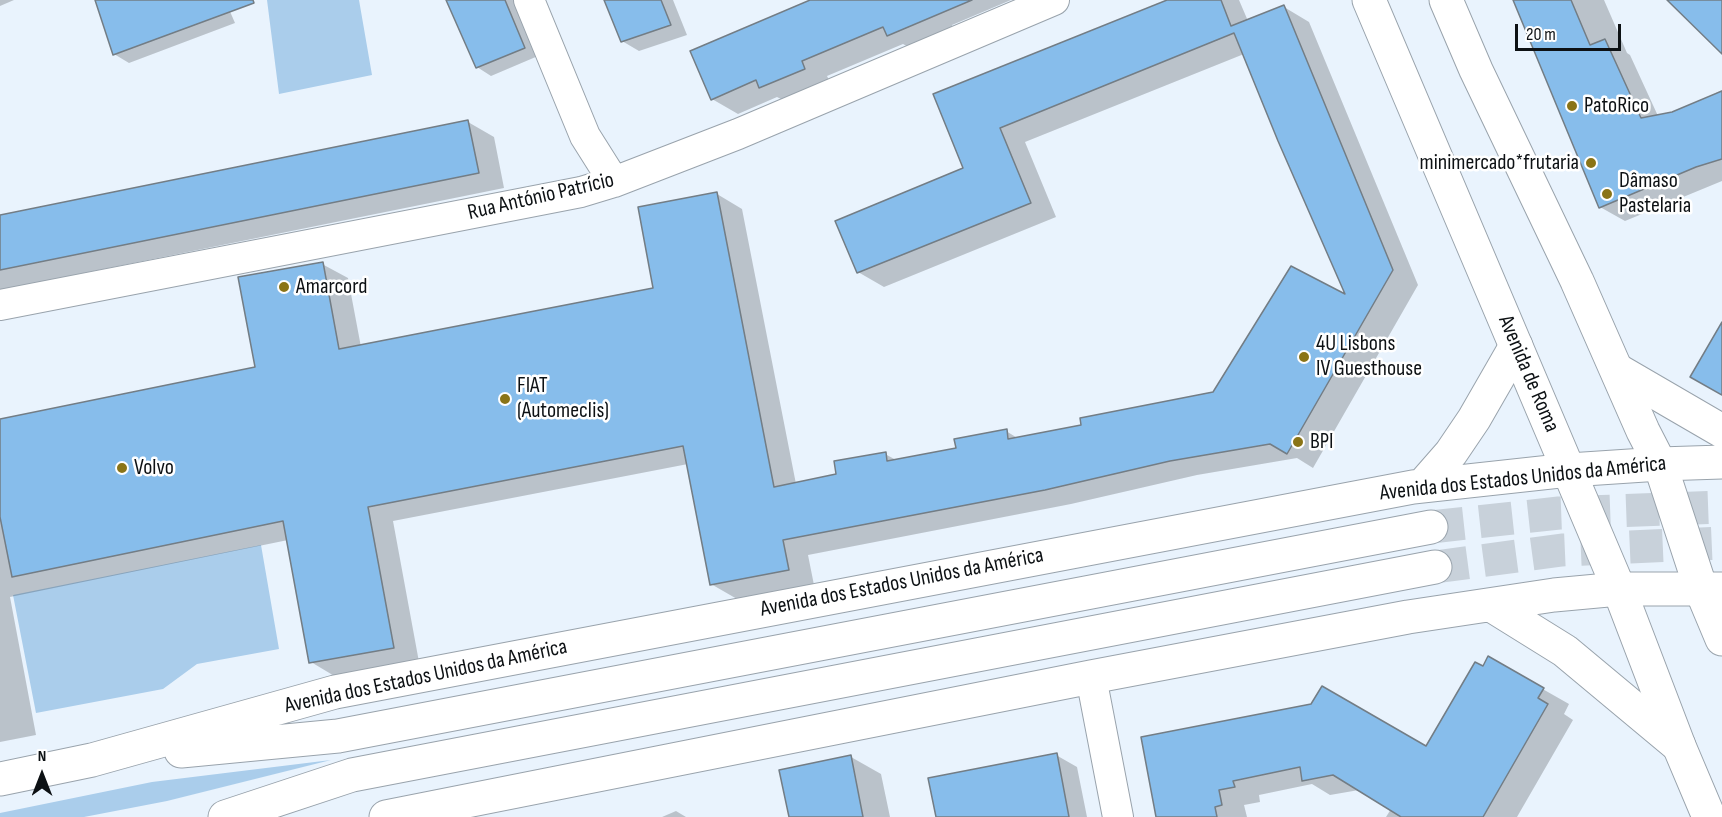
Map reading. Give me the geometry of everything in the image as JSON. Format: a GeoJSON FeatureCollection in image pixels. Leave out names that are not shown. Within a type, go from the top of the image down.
{"type":"FeatureCollection","features":[{"type":"Feature","properties":{"kind":"main road","name":"Avenida de Roma"},"geometry":{"type":"LineString","coordinates":[[1369,0],[1619,589],[1679,746],[1709,817]]}},
{"type":"Feature","properties":{"kind":"main road"},"geometry":{"type":"LineString","coordinates":[[1446,0],[1476,70],[1660,464],[1712,589],[1722,639]]}},
{"type":"Feature","properties":{"kind":"main road"},"geometry":{"type":"LineString","coordinates":[[1423,485],[1451,453],[1516,346]]}},
{"type":"Feature","properties":{"kind":"main road"},"geometry":{"type":"LineString","coordinates":[[1617,370],[1722,430]]}},
{"type":"Feature","properties":{"kind":"main road","name":"Avenida dos Estados Unidos da América"},"geometry":{"type":"LineString","coordinates":[[0,779],[92,760],[335,692],[1423,485],[1569,470],[1722,462]]}},
{"type":"Feature","properties":{"kind":"main road","name":"Avenida dos Estados Unidos da América"},"geometry":{"type":"LineString","coordinates":[[92,760],[338,736],[1431,526]]}},
{"type":"Feature","properties":{"kind":"main road"},"geometry":{"type":"LineString","coordinates":[[225,817],[352,775],[1435,567]]}},
{"type":"Feature","properties":{"kind":"main road"},"geometry":{"type":"LineString","coordinates":[[386,817],[1407,616],[1554,595],[1619,589],[1712,589]]}},
{"type":"Feature","properties":{"kind":"main road"},"geometry":{"type":"LineString","coordinates":[[1491,605],[1565,651],[1679,746]]}},
{"type":"Feature","properties":{"kind":"street"},"geometry":{"type":"LineString","coordinates":[[529,0],[585,136],[614,182]]}},
{"type":"Feature","properties":{"kind":"street","name":"Rua António Patrício"},"geometry":{"type":"LineString","coordinates":[[0,305],[581,192],[614,182],[738,134],[1054,0]]}},
{"type":"Feature","properties":{"kind":"street"},"geometry":{"type":"LineString","coordinates":[[1091,677],[1118,817]]}},
{"type":"Feature","properties":{"kind":"shaded area"},"geometry":{"type":"Polygon","coordinates":[[[267,0],[359,0],[372,75],[279,94],[267,0]]]}},
{"type":"Feature","properties":{"kind":"shaded area"},"geometry":{"type":"Polygon","coordinates":[[[261,545],[279,649],[197,664],[163,689],[36,713],[13,595],[261,545]]]}},
{"type":"Feature","properties":{"kind":"shaded area"},"geometry":{"type":"Polygon","coordinates":[[[331,760],[167,801],[84,817],[0,817],[0,813],[152,782],[331,760]]]}},
{"type":"Feature","properties":{"kind":"building"},"geometry":{"type":"Polygon","coordinates":[[[95,0],[253,0],[254,3],[113,55],[95,0]]]}},
{"type":"Feature","properties":{"kind":"building"},"geometry":{"type":"Polygon","coordinates":[[[446,0],[505,0],[525,48],[476,68],[446,0]]]}},
{"type":"Feature","properties":{"kind":"building"},"geometry":{"type":"Polygon","coordinates":[[[604,0],[661,0],[671,25],[621,42],[604,0]]]}},
{"type":"Feature","properties":{"kind":"building"},"geometry":{"type":"Polygon","coordinates":[[[810,0],[972,0],[887,36],[883,27],[802,61],[805,69],[759,88],[756,80],[711,100],[690,51],[810,0]]]}},
{"type":"Feature","properties":{"kind":"building"},"geometry":{"type":"Polygon","coordinates":[[[1167,0],[1221,0],[1231,26],[1284,5],[1393,270],[1287,454],[1270,444],[1170,461],[1045,490],[783,540],[789,570],[710,585],[683,446],[368,507],[394,648],[309,663],[283,521],[12,577],[0,517],[0,419],[255,367],[238,277],[323,262],[339,349],[653,288],[638,207],[717,192],[774,487],[836,474],[834,461],[886,452],[887,461],[956,448],[954,439],[1007,429],[1008,439],[1081,425],[1080,418],[1213,392],[1291,266],[1345,294],[1234,33],[1000,128],[1031,203],[857,273],[835,221],[963,168],[933,94],[1167,0]]]}},
{"type":"Feature","properties":{"kind":"building"},"geometry":{"type":"Polygon","coordinates":[[[1513,0],[1571,0],[1590,45],[1605,39],[1641,118],[1672,112],[1722,91],[1722,159],[1696,167],[1599,208],[1513,0]]]}},
{"type":"Feature","properties":{"kind":"building"},"geometry":{"type":"Polygon","coordinates":[[[1667,0],[1722,0],[1722,54],[1667,0]]]}},
{"type":"Feature","properties":{"kind":"building"},"geometry":{"type":"Polygon","coordinates":[[[468,120],[479,173],[0,270],[0,215],[468,120]]]}},
{"type":"Feature","properties":{"kind":"building"},"geometry":{"type":"Polygon","coordinates":[[[1722,322],[1722,395],[1690,377],[1722,322]]]}},
{"type":"Feature","properties":{"kind":"building"},"geometry":{"type":"Polygon","coordinates":[[[1488,656],[1544,688],[1538,698],[1548,704],[1483,817],[1401,817],[1333,775],[1302,781],[1300,767],[1233,781],[1235,787],[1219,790],[1222,805],[1215,807],[1217,817],[1156,817],[1141,737],[1311,704],[1322,686],[1426,746],[1475,662],[1483,666],[1488,656]]]}},
{"type":"Feature","properties":{"kind":"building"},"geometry":{"type":"Polygon","coordinates":[[[1057,753],[1069,817],[936,817],[928,778],[1057,753]]]}},
{"type":"Feature","properties":{"kind":"building"},"geometry":{"type":"Polygon","coordinates":[[[851,755],[863,817],[789,817],[779,770],[851,755]]]}},
{"type":"Feature","properties":{"kind":"tunnel"},"geometry":{"type":"LineString","coordinates":[[1431,527],[1559,513],[1722,507]]}},
{"type":"Feature","properties":{"kind":"tunnel"},"geometry":{"type":"LineString","coordinates":[[1435,567],[1562,550],[1722,543]]}},
{"type":"Feature","properties":{"kind":"place","name":"PatoRico"},"geometry":{"type":"Point","coordinates":[1572,106]}},
{"type":"Feature","properties":{"kind":"place","name":"minimercado*frutaria"},"geometry":{"type":"Point","coordinates":[1591,163]}},
{"type":"Feature","properties":{"kind":"place","name":"Dâmaso Pastelaria"},"geometry":{"type":"Point","coordinates":[1607,194]}},
{"type":"Feature","properties":{"kind":"place","name":"Amarcord"},"geometry":{"type":"Point","coordinates":[284,287]}},
{"type":"Feature","properties":{"kind":"place","name":"4U Lisbons IV Guesthouse"},"geometry":{"type":"Point","coordinates":[1304,357]}},
{"type":"Feature","properties":{"kind":"place","name":"FIAT (Automeclis)"},"geometry":{"type":"Point","coordinates":[505,399]}},
{"type":"Feature","properties":{"kind":"place","name":"BPI"},"geometry":{"type":"Point","coordinates":[1298,442]}},
{"type":"Feature","properties":{"kind":"place","name":"Volvo"},"geometry":{"type":"Point","coordinates":[122,468]}}]}
